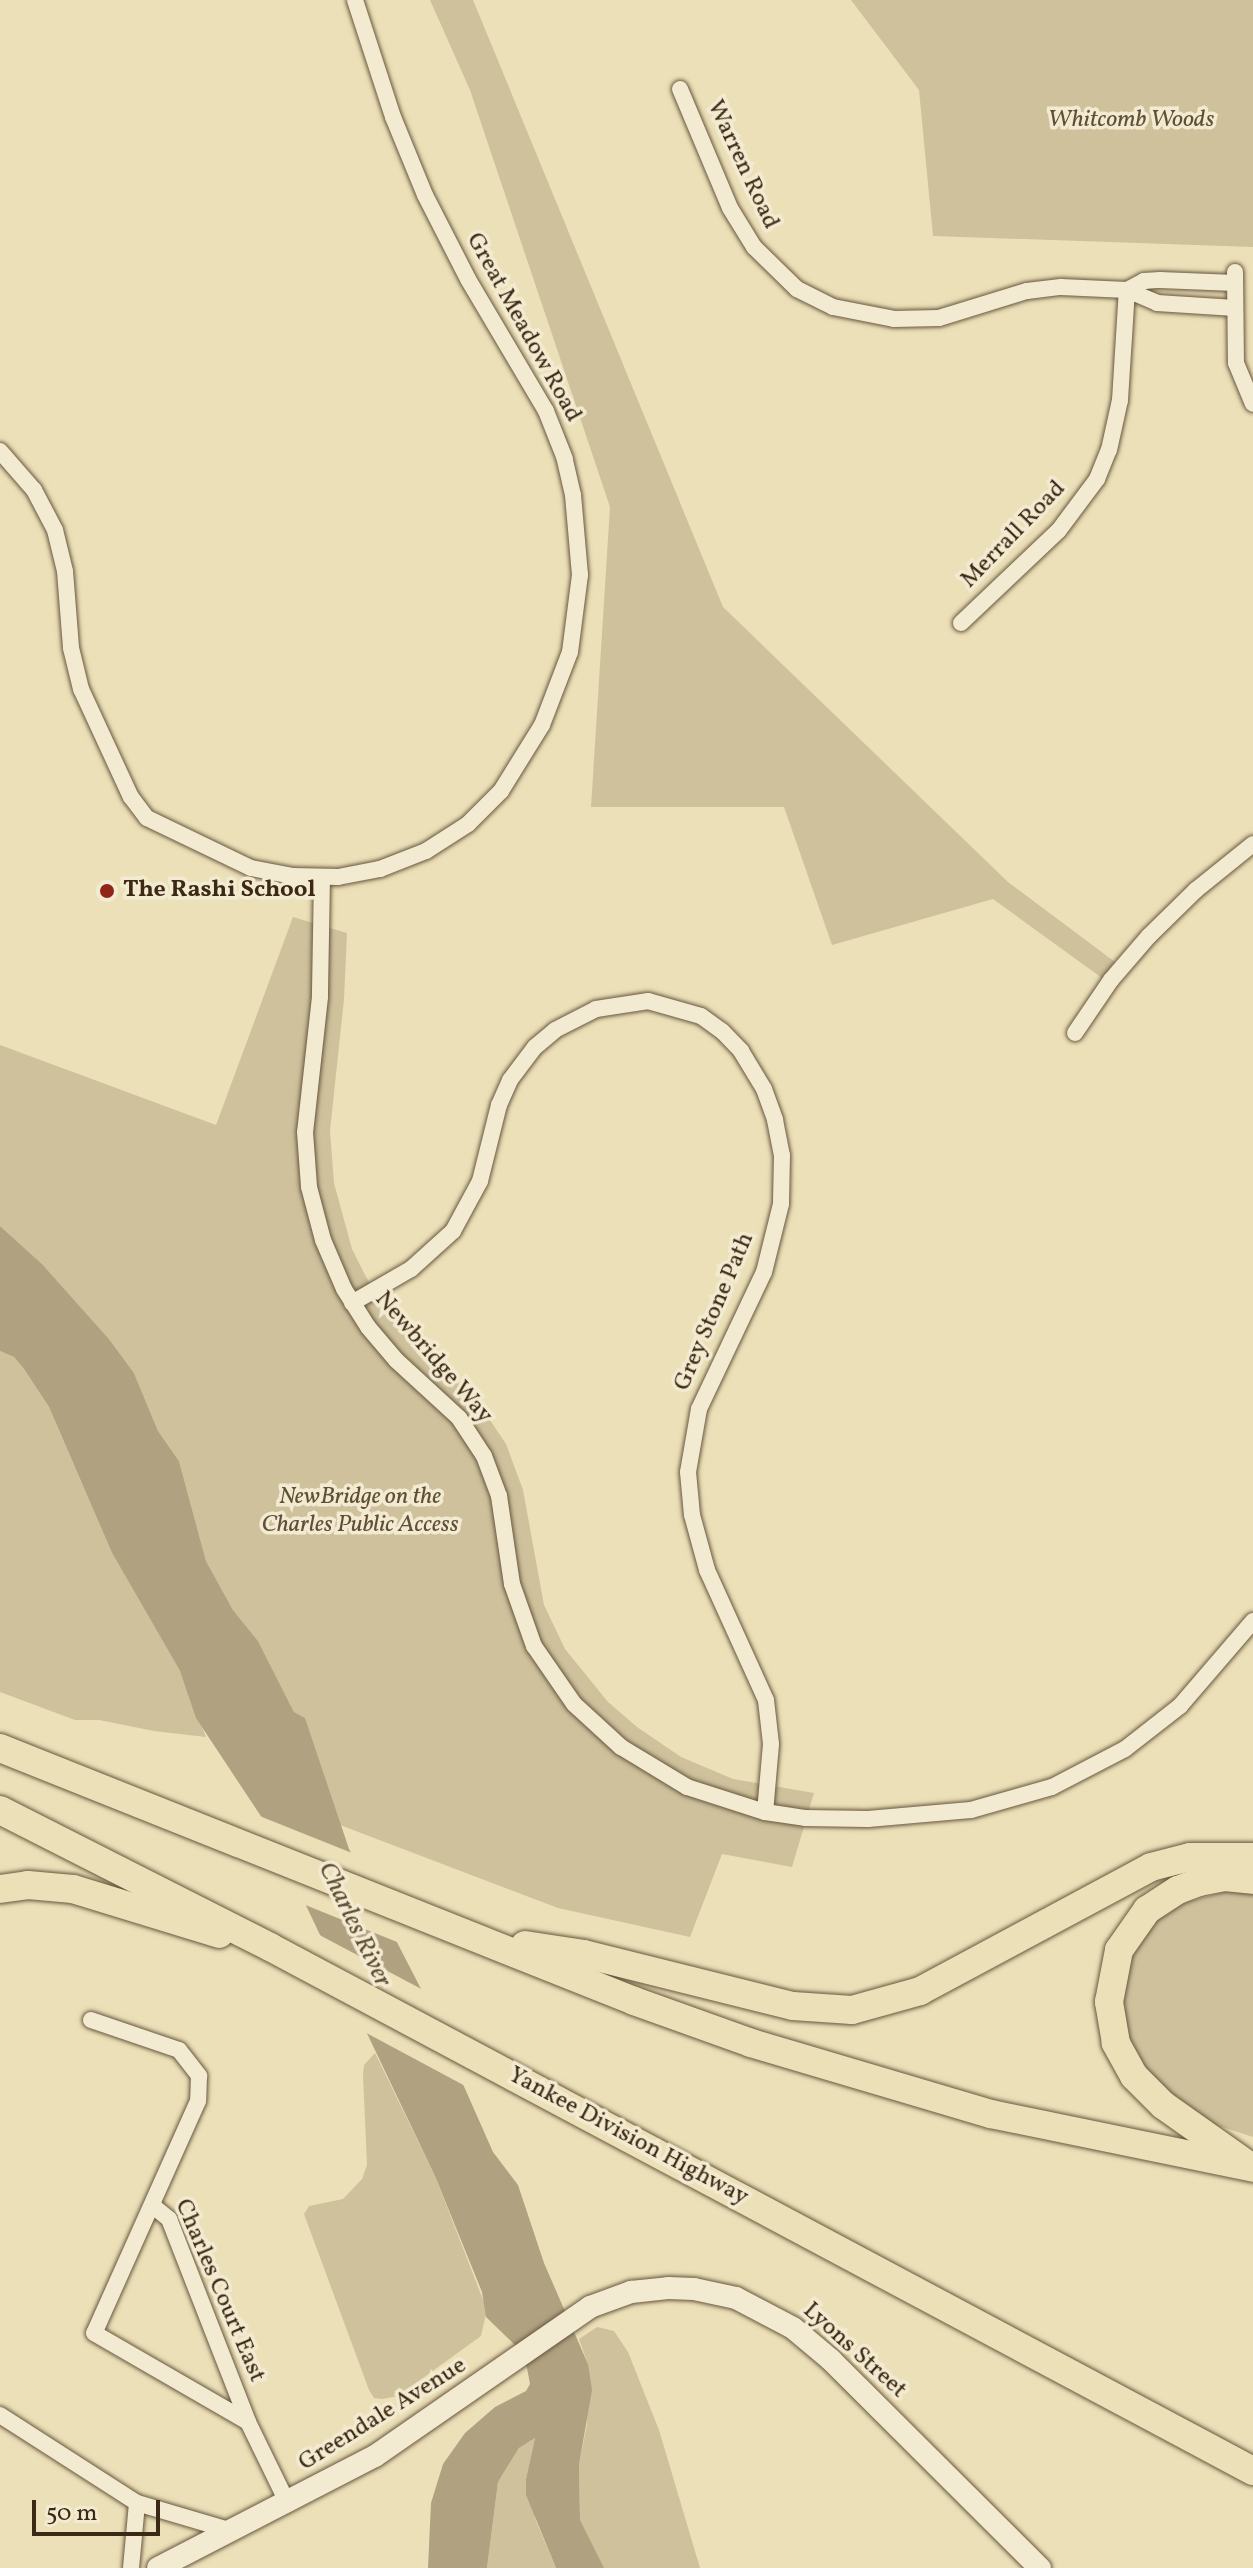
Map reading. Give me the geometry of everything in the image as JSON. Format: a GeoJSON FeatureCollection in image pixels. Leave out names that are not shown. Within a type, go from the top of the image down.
{"type":"FeatureCollection","features":[{"type":"Feature","properties":{"kind":"highway"},"geometry":{"type":"LineString","coordinates":[[0,1748],[664,2012],[869,2080],[1078,2134],[1252,2168]]}},
{"type":"Feature","properties":{"kind":"highway","name":"Yankee Division Highway"},"geometry":{"type":"LineString","coordinates":[[0,1810],[270,1947],[1253,2471]]}},
{"type":"Feature","properties":{"kind":"highway"},"geometry":{"type":"LineString","coordinates":[[477,1938],[584,1954],[793,2006],[852,2010],[920,1991],[1151,1867],[1190,1857],[1253,1857]]}},
{"type":"Feature","properties":{"kind":"highway"},"geometry":{"type":"LineString","coordinates":[[1252,2168],[1163,2105],[1134,2076],[1116,2043],[1109,2002],[1119,1950],[1147,1910],[1178,1890],[1199,1882],[1225,1877],[1253,1880]]}},
{"type":"Feature","properties":{"kind":"highway"},"geometry":{"type":"LineString","coordinates":[[0,1889],[28,1885],[73,1889],[133,1905],[168,1920],[270,1947]]}},
{"type":"Feature","properties":{"kind":"main road","name":"Lyons Street"},"geometry":{"type":"LineString","coordinates":[[544,2339],[582,2312],[631,2292],[681,2288],[736,2298],[780,2319],[831,2360],[1040,2568]]}},
{"type":"Feature","properties":{"kind":"main road","name":"Greendale Avenue"},"geometry":{"type":"LineString","coordinates":[[158,2568],[288,2504],[398,2441],[544,2339]]}},
{"type":"Feature","properties":{"kind":"street","name":"Great Meadow Road"},"geometry":{"type":"LineString","coordinates":[[0,451],[34,490],[55,530],[65,571],[71,648],[77,676],[90,713],[136,806],[153,822],[238,863],[279,874],[322,877],[366,873],[410,858],[455,834],[490,803],[520,765],[555,696],[572,644],[579,591],[576,513],[559,443],[538,395],[462,269],[421,187],[385,93],[355,0]]}},
{"type":"Feature","properties":{"kind":"street","name":"Warren Road"},"geometry":{"type":"LineString","coordinates":[[680,89],[724,194],[746,235],[785,280],[821,302],[861,315],[927,319],[960,315],[1038,288],[1127,290],[1157,303],[1235,308],[1235,278],[1144,281],[1127,290]]}},
{"type":"Feature","properties":{"kind":"street","name":"Merrall Road"},"geometry":{"type":"LineString","coordinates":[[961,623],[1059,530],[1097,479],[1109,450],[1120,400],[1127,290]]}},
{"type":"Feature","properties":{"kind":"street"},"geometry":{"type":"LineString","coordinates":[[1235,308],[1236,363],[1253,404]]}},
{"type":"Feature","properties":{"kind":"street"},"geometry":{"type":"LineString","coordinates":[[1075,1033],[1111,980],[1149,936],[1196,890],[1253,844]]}},
{"type":"Feature","properties":{"kind":"street","name":"Newbridge Way"},"geometry":{"type":"LineString","coordinates":[[322,877],[321,985],[307,1094],[306,1150],[318,1224],[336,1274],[352,1303],[396,1360],[459,1418],[484,1456],[499,1496],[512,1584],[543,1662],[574,1704],[621,1747],[670,1779],[726,1802],[765,1812],[825,1819],[913,1818],[993,1805],[1052,1787],[1111,1758],[1166,1719],[1208,1677],[1253,1621]]}},
{"type":"Feature","properties":{"kind":"street","name":"Grey Stone Path"},"geometry":{"type":"LineString","coordinates":[[352,1303],[411,1269],[453,1231],[480,1181],[499,1105],[510,1080],[535,1047],[555,1030],[596,1009],[648,1001],[701,1016],[722,1031],[741,1051],[764,1089],[775,1120],[782,1155],[781,1204],[764,1272],[699,1409],[688,1472],[695,1532],[707,1570],[766,1700],[771,1744],[765,1812]]}},
{"type":"Feature","properties":{"kind":"street","name":"Charles Court East"},"geometry":{"type":"LineString","coordinates":[[91,2020],[179,2050],[199,2076],[198,2101],[153,2206],[169,2219],[248,2422],[288,2504]]}},
{"type":"Feature","properties":{"kind":"street"},"geometry":{"type":"LineString","coordinates":[[153,2206],[94,2333],[248,2422]]}},
{"type":"Feature","properties":{"kind":"street"},"geometry":{"type":"LineString","coordinates":[[0,2415],[137,2503],[232,2531]]}},
{"type":"Feature","properties":{"kind":"street"},"geometry":{"type":"LineString","coordinates":[[131,2568],[137,2503]]}},
{"type":"Feature","properties":{"kind":"green space"},"geometry":{"type":"Polygon","coordinates":[[[430,0],[473,0],[723,607],[1008,882],[1115,962],[1102,978],[993,899],[832,945],[784,807],[591,807],[610,507],[470,90],[430,0]]]}},
{"type":"Feature","properties":{"kind":"green space","name":"Whitcomb Woods"},"geometry":{"type":"Polygon","coordinates":[[[851,0],[1253,0],[1253,247],[933,236],[919,90],[851,0]]]}},
{"type":"Feature","properties":{"kind":"green space","name":"NewBridge on the Charles Public Access"},"geometry":{"type":"Polygon","coordinates":[[[293,917],[347,933],[344,999],[330,1131],[334,1183],[352,1249],[395,1322],[478,1402],[506,1444],[523,1490],[544,1605],[565,1649],[608,1702],[637,1727],[681,1757],[733,1779],[814,1793],[792,1867],[722,1854],[690,1937],[558,1908],[340,1825],[302,1718],[294,1712],[258,1641],[233,1610],[206,1561],[179,1461],[158,1431],[134,1373],[109,1339],[42,1264],[0,1226],[0,1045],[216,1125],[293,917]]]}},
{"type":"Feature","properties":{"kind":"green space"},"geometry":{"type":"Polygon","coordinates":[[[0,1351],[14,1357],[49,1407],[112,1553],[180,1671],[206,1737],[99,1720],[75,1720],[0,1692],[0,1351]]]}},
{"type":"Feature","properties":{"kind":"green space"},"geometry":{"type":"Polygon","coordinates":[[[1235,1889],[1253,1891],[1253,2137],[1201,2120],[1144,2073],[1125,2040],[1119,2004],[1124,1971],[1151,1924],[1176,1905],[1235,1889]]]}},
{"type":"Feature","properties":{"kind":"green space"},"geometry":{"type":"Polygon","coordinates":[[[375,2053],[435,2176],[487,2310],[481,2336],[398,2396],[382,2399],[374,2398],[369,2390],[304,2214],[309,2206],[343,2199],[362,2179],[367,2165],[364,2065],[375,2053]]]}},
{"type":"Feature","properties":{"kind":"green space"},"geometry":{"type":"Polygon","coordinates":[[[597,2327],[614,2331],[628,2352],[659,2430],[700,2568],[604,2568],[590,2546],[580,2520],[579,2465],[587,2424],[588,2364],[579,2339],[597,2327]]]}},
{"type":"Feature","properties":{"kind":"green space"},"geometry":{"type":"Polygon","coordinates":[[[535,2438],[526,2479],[536,2521],[556,2568],[487,2568],[498,2482],[519,2448],[535,2438]]]}},
{"type":"Feature","properties":{"kind":"water","name":"Charles River"},"geometry":{"type":"Polygon","coordinates":[[[0,1226],[42,1264],[109,1339],[134,1373],[158,1431],[179,1461],[206,1561],[233,1610],[258,1641],[294,1712],[305,1718],[349,1849],[420,1987],[493,2152],[518,2185],[544,2263],[588,2364],[592,2390],[579,2465],[580,2520],[604,2568],[556,2568],[526,2495],[526,2479],[535,2438],[519,2448],[498,2482],[487,2568],[428,2568],[431,2503],[443,2464],[465,2433],[495,2407],[526,2391],[530,2384],[527,2368],[517,2347],[486,2317],[482,2292],[435,2176],[270,1830],[196,1718],[180,1671],[112,1553],[49,1407],[14,1357],[0,1351],[0,1226]]]}},
{"type":"Feature","properties":{"kind":"pier"},"geometry":{"type":"Polygon","coordinates":[[[257,1815],[357,1855],[385,1903],[402,1944],[298,1902],[257,1815]]]}},
{"type":"Feature","properties":{"kind":"pier"},"geometry":{"type":"Polygon","coordinates":[[[310,1930],[427,1992],[469,2088],[359,2029],[310,1930]]]}},
{"type":"Feature","properties":{"kind":"place","name":"The Rashi School"},"geometry":{"type":"Point","coordinates":[107,891]}}]}
